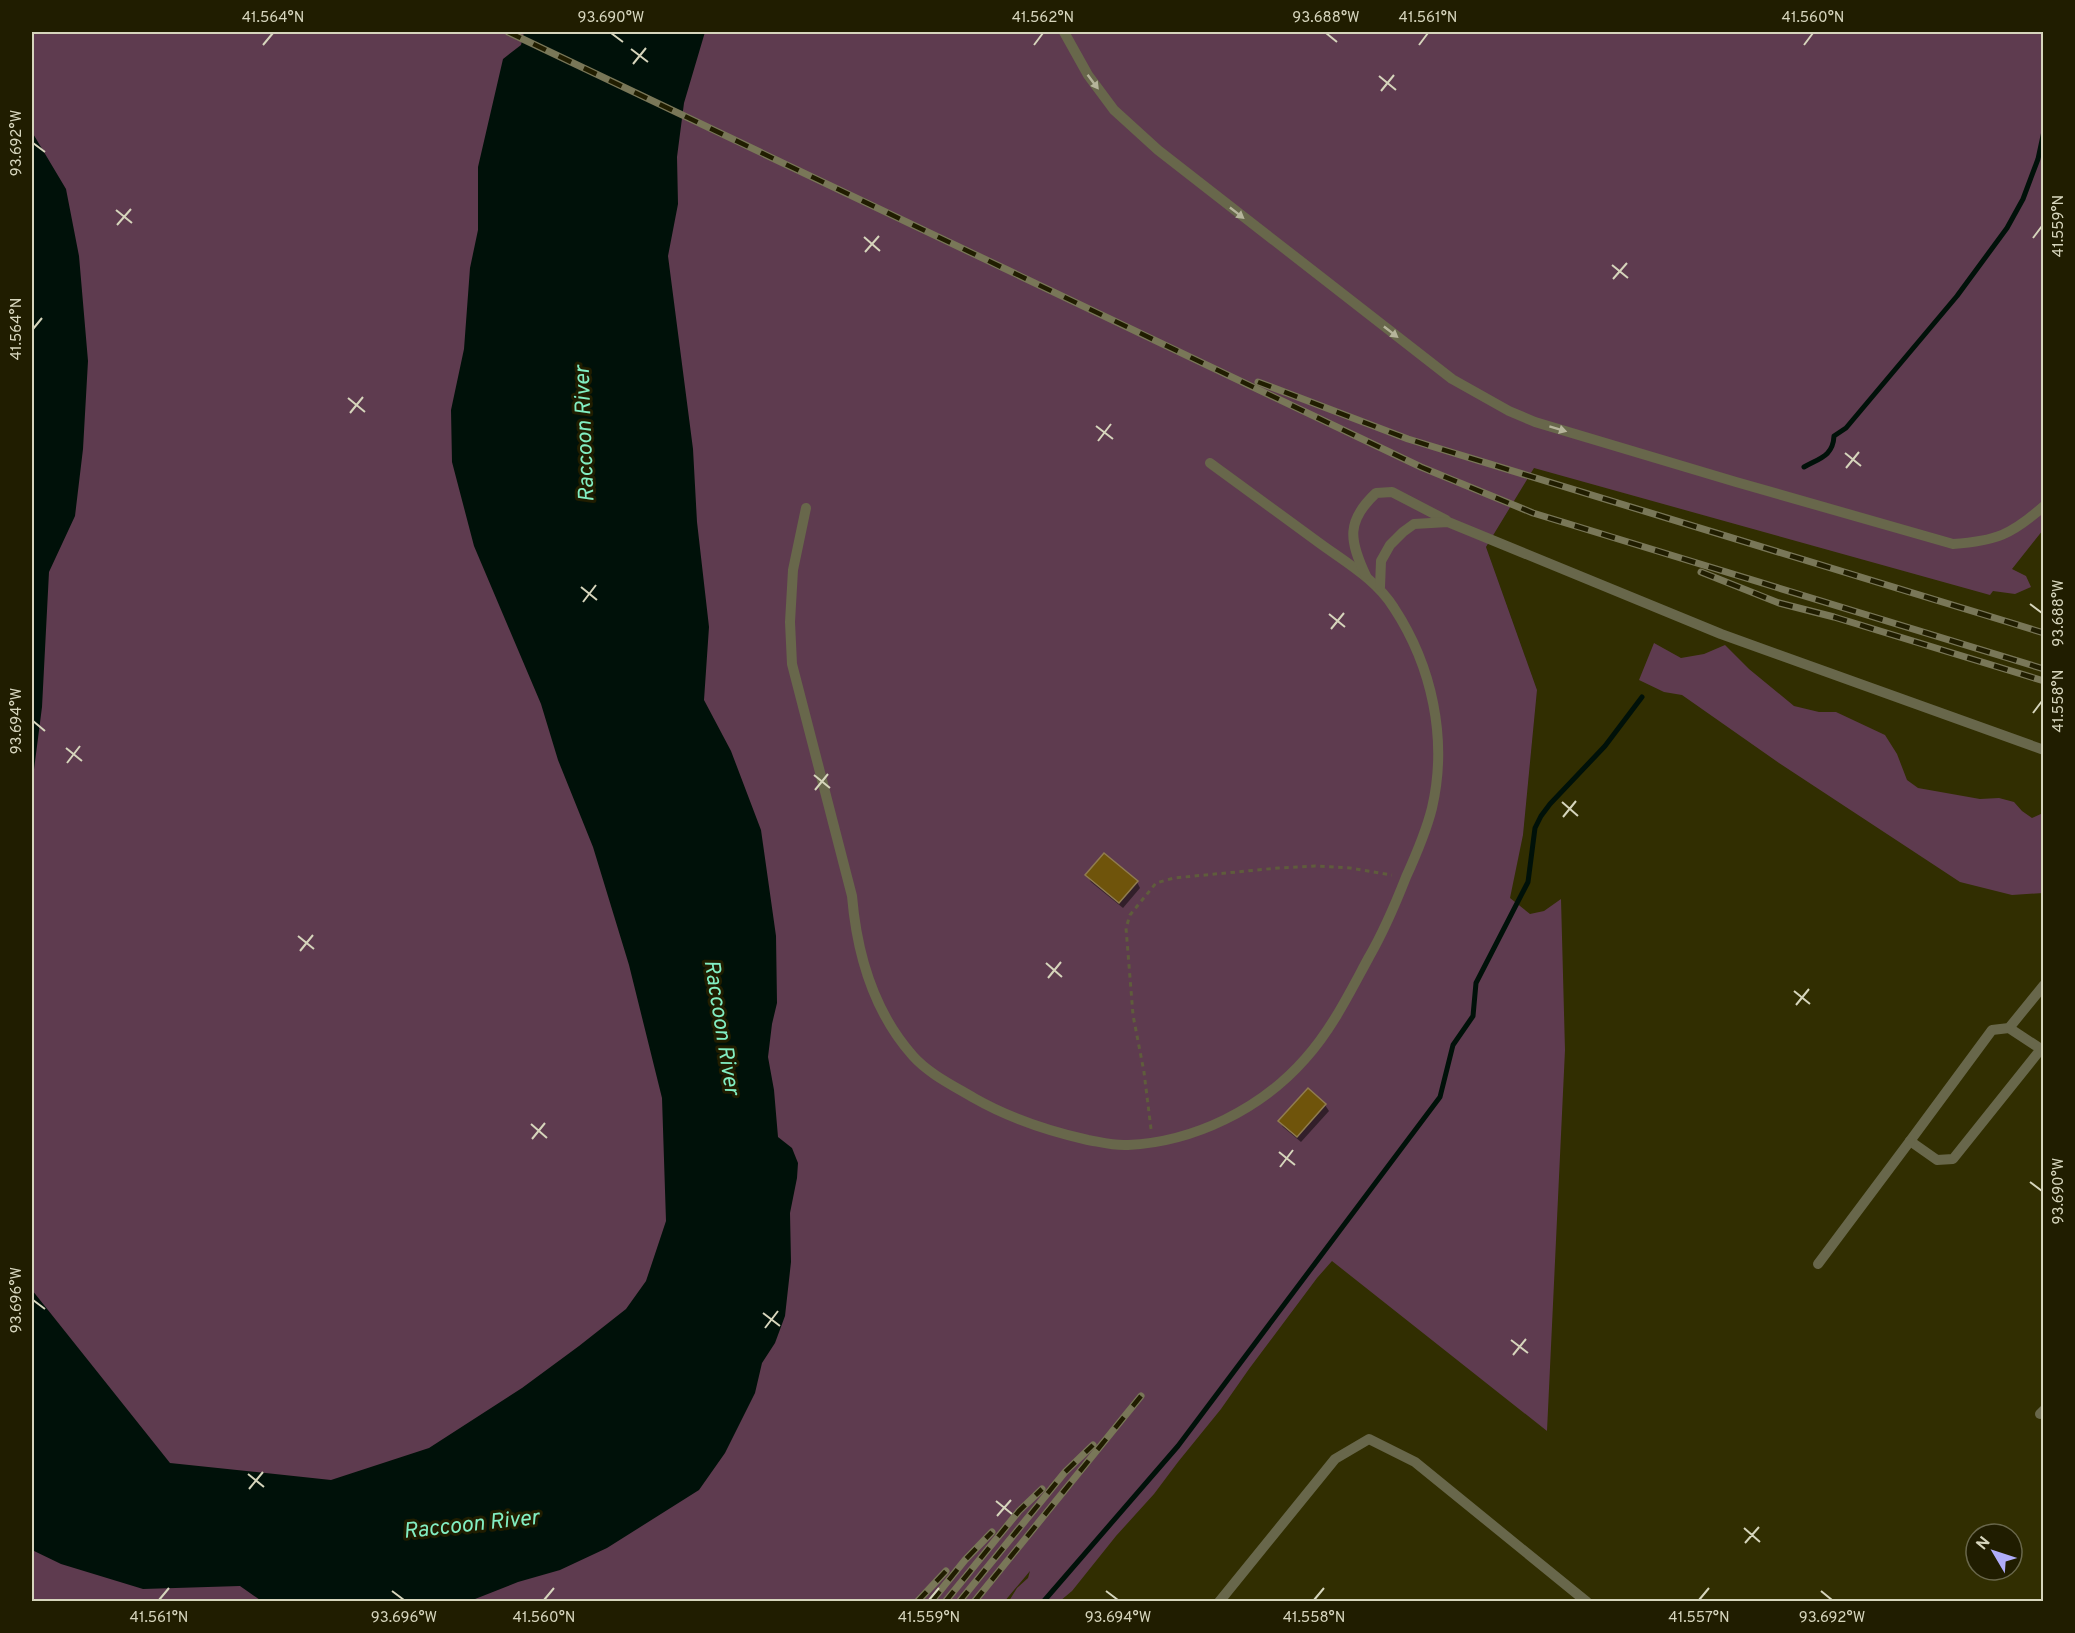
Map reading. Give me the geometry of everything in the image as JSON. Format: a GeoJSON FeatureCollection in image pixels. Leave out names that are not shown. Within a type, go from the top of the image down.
{"type":"FeatureCollection","features":[{"type":"Feature","properties":{"kind":"lane"},"geometry":{"type":"LineString","coordinates":[[1064,32],[1088,75],[1114,110],[1158,150],[1452,379],[1509,411],[1535,422],[1953,544],[1985,542],[2014,530],[2043,506]]}},
{"type":"Feature","properties":{"kind":"lane"},"geometry":{"type":"LineString","coordinates":[[806,508],[793,570],[789,622],[792,664],[852,896],[854,928],[861,961],[873,993],[890,1024],[915,1058],[948,1083],[983,1103],[1022,1121],[1063,1134],[1124,1146],[1153,1143],[1193,1133],[1223,1121],[1270,1091],[1304,1060],[1329,1027],[1385,928],[1422,839],[1432,806],[1437,771],[1438,737],[1434,705],[1425,670],[1412,638],[1380,587],[1209,463]]}},
{"type":"Feature","properties":{"kind":"lane"},"geometry":{"type":"LineString","coordinates":[[1368,579],[1354,547],[1353,530],[1357,514],[1376,493],[1392,492],[1448,522],[1721,634],[2043,750]]}},
{"type":"Feature","properties":{"kind":"lane"},"geometry":{"type":"LineString","coordinates":[[1380,587],[1381,561],[1390,545],[1403,532],[1414,524],[1448,522]]}},
{"type":"Feature","properties":{"kind":"lane"},"geometry":{"type":"LineString","coordinates":[[2009,1028],[2043,985]]}},
{"type":"Feature","properties":{"kind":"lane"},"geometry":{"type":"LineString","coordinates":[[1818,1264],[1992,1030],[2009,1028],[2042,1050],[1953,1160],[1937,1160],[1910,1141]]}},
{"type":"Feature","properties":{"kind":"lane"},"geometry":{"type":"LineString","coordinates":[[1219,1602],[1335,1459],[1370,1439],[1415,1462],[1587,1602]]}},
{"type":"Feature","properties":{"kind":"path"},"geometry":{"type":"LineString","coordinates":[[1153,1143],[1144,1072],[1133,1015],[1126,928],[1130,915],[1156,883],[1174,878],[1315,866],[1350,868],[1406,878]]}},
{"type":"Feature","properties":{"kind":"shaded area"},"geometry":{"type":"Polygon","coordinates":[[[32,32],[2043,32],[2043,530],[2012,569],[2026,576],[2031,587],[2015,594],[1993,591],[1990,595],[1534,468],[1486,547],[1537,690],[1523,835],[1510,898],[1530,914],[1544,911],[1561,899],[1565,1050],[1547,1431],[1332,1261],[1154,1494],[1116,1536],[1072,1591],[1060,1601],[1009,1601],[1017,1588],[1028,1578],[1030,1571],[1004,1602],[32,1602],[32,32]]]}},
{"type":"Feature","properties":{"kind":"shaded area"},"geometry":{"type":"Polygon","coordinates":[[[1534,467],[1990,594],[2043,530],[2043,1601],[1004,1602],[1378,1152],[1496,960],[1523,835],[1537,690],[1486,547],[1534,467]]]}},
{"type":"Feature","properties":{"kind":"shaded area"},"geometry":{"type":"Polygon","coordinates":[[[1654,643],[1681,658],[1704,654],[1725,645],[1749,669],[1794,706],[1819,712],[1836,712],[1885,735],[1897,754],[1907,780],[1918,788],[1980,799],[1999,798],[2014,802],[2032,818],[2043,813],[2043,893],[2012,895],[1960,882],[1779,763],[1682,695],[1664,692],[1639,680],[1654,643]]]}},
{"type":"Feature","properties":{"kind":"water","name":"Raccoon River"},"geometry":{"type":"Polygon","coordinates":[[[524,32],[705,32],[684,103],[677,157],[678,204],[668,256],[693,449],[697,522],[709,627],[704,700],[731,751],[761,830],[776,936],[777,1003],[768,1057],[774,1090],[778,1137],[792,1148],[798,1163],[790,1213],[791,1262],[785,1316],[775,1343],[762,1363],[755,1393],[725,1453],[699,1490],[607,1548],[560,1570],[518,1582],[470,1601],[263,1602],[240,1586],[143,1589],[61,1564],[32,1550],[32,1290],[170,1463],[331,1480],[429,1448],[522,1388],[579,1346],[626,1309],[646,1281],[666,1221],[662,1098],[629,965],[593,847],[558,760],[541,704],[474,546],[452,462],[451,410],[464,349],[470,268],[478,230],[478,167],[503,59],[521,45],[524,32]]]}},
{"type":"Feature","properties":{"kind":"water"},"geometry":{"type":"Polygon","coordinates":[[[32,132],[66,189],[79,256],[88,361],[83,449],[75,516],[49,572],[42,707],[32,785],[32,132]]]}},
{"type":"Feature","properties":{"kind":"building"},"geometry":{"type":"Polygon","coordinates":[[[1104,853],[1138,881],[1119,903],[1085,875],[1104,853]]]}},
{"type":"Feature","properties":{"kind":"building"},"geometry":{"type":"Polygon","coordinates":[[[1308,1088],[1326,1104],[1297,1137],[1278,1121],[1308,1088]]]}},
{"type":"Feature","properties":{"kind":"waterway"},"geometry":{"type":"LineString","coordinates":[[1804,467],[1828,452],[1834,436],[1846,428],[1957,296],[2007,228],[2023,199],[2038,159],[2044,131]]}},
{"type":"Feature","properties":{"kind":"waterway"},"geometry":{"type":"LineString","coordinates":[[1043,1602],[1178,1446],[1440,1097],[1453,1045],[1473,1016],[1476,983],[1528,882],[1535,828],[1541,816],[1605,746],[1642,697]]}},
{"type":"Feature","properties":{"kind":"railway"},"geometry":{"type":"LineString","coordinates":[[508,32],[1421,467],[1533,513],[2044,669]]}},
{"type":"Feature","properties":{"kind":"railway"},"geometry":{"type":"LineString","coordinates":[[1258,382],[1408,439],[2044,633]]}},
{"type":"Feature","properties":{"kind":"railway"},"geometry":{"type":"LineString","coordinates":[[1701,572],[1779,603],[1834,617],[2044,681]]}},
{"type":"Feature","properties":{"kind":"railway"},"geometry":{"type":"LineString","coordinates":[[974,1602],[1141,1396]]}},
{"type":"Feature","properties":{"kind":"railway"},"geometry":{"type":"LineString","coordinates":[[959,1602],[1065,1472],[1093,1445]]}},
{"type":"Feature","properties":{"kind":"railway"},"geometry":{"type":"LineString","coordinates":[[945,1602],[1019,1511],[1042,1489]]}},
{"type":"Feature","properties":{"kind":"railway"},"geometry":{"type":"LineString","coordinates":[[931,1602],[965,1560],[992,1532]]}},
{"type":"Feature","properties":{"kind":"railway"},"geometry":{"type":"LineString","coordinates":[[917,1602],[946,1571]]}}]}
